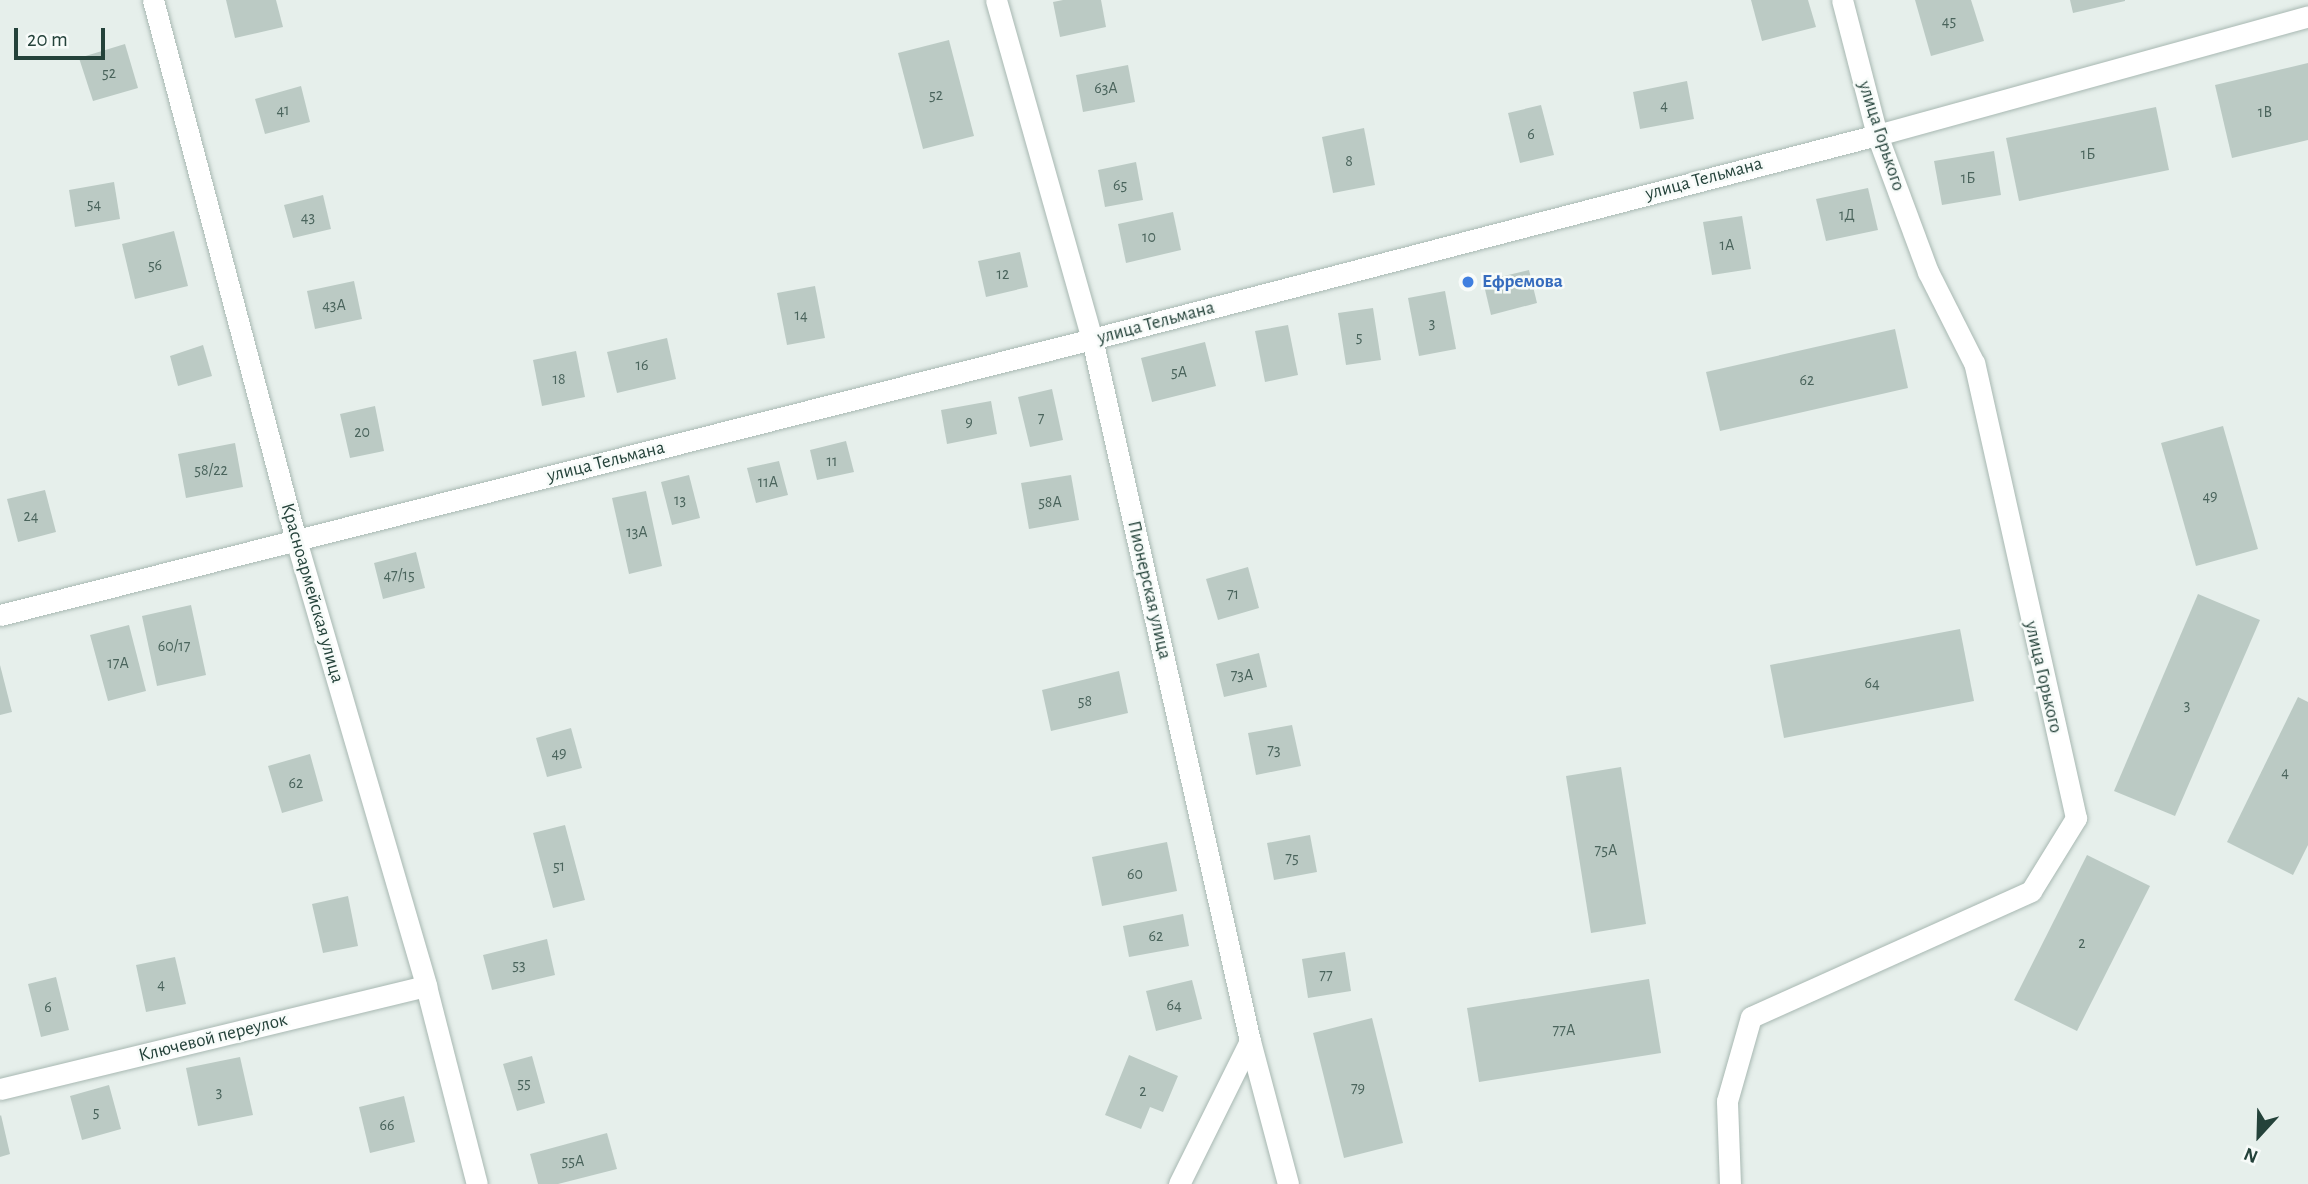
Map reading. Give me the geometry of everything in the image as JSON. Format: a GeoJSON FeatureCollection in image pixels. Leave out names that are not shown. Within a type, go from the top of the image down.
{"type":"FeatureCollection","features":[{"type":"Feature","properties":{"kind":"street","name":"Красноармейская улица"},"geometry":{"type":"LineString","coordinates":[[153,0],[296,540],[426,986],[477,1184]]}},
{"type":"Feature","properties":{"kind":"street","name":"Пионерская улица"},"geometry":{"type":"LineString","coordinates":[[996,0],[1092,339],[1250,1041],[1288,1184]]}},
{"type":"Feature","properties":{"kind":"street","name":"улица Горького"},"geometry":{"type":"LineString","coordinates":[[1730,1184],[1727,1101],[1751,1017],[2031,891],[2076,818],[1974,363],[1928,272],[1877,135],[1842,0]]}},
{"type":"Feature","properties":{"kind":"street","name":"улица Тельмана"},"geometry":{"type":"LineString","coordinates":[[0,615],[1092,339],[1877,135],[2308,16]]}},
{"type":"Feature","properties":{"kind":"street","name":"Ключевой переулок"},"geometry":{"type":"LineString","coordinates":[[0,1089],[426,986]]}},
{"type":"Feature","properties":{"kind":"street"},"geometry":{"type":"LineString","coordinates":[[1179,1184],[1250,1041]]}},
{"type":"Feature","properties":{"kind":"building"},"geometry":{"type":"Polygon","coordinates":[[[226,0],[276,0],[283,27],[235,38],[226,0]]]}},
{"type":"Feature","properties":{"kind":"building"},"geometry":{"type":"Polygon","coordinates":[[[1101,0],[1106,27],[1060,37],[1053,2],[1101,0]]]}},
{"type":"Feature","properties":{"kind":"building"},"geometry":{"type":"Polygon","coordinates":[[[1751,0],[1808,0],[1816,27],[1762,41],[1751,0]]]}},
{"type":"Feature","properties":{"kind":"building"},"geometry":{"type":"Polygon","coordinates":[[[1915,0],[1971,0],[1984,41],[1931,56],[1915,0]]]}},
{"type":"Feature","properties":{"kind":"building"},"geometry":{"type":"Polygon","coordinates":[[[2070,0],[2125,0],[2125,1],[2073,13],[2070,0]]]}},
{"type":"Feature","properties":{"kind":"building"},"geometry":{"type":"Polygon","coordinates":[[[949,40],[974,136],[923,149],[898,53],[949,40]]]}},
{"type":"Feature","properties":{"kind":"building"},"geometry":{"type":"Polygon","coordinates":[[[125,44],[138,88],[93,101],[79,58],[125,44]]]}},
{"type":"Feature","properties":{"kind":"building"},"geometry":{"type":"Polygon","coordinates":[[[2308,63],[2308,140],[2232,158],[2215,85],[2308,63]]]}},
{"type":"Feature","properties":{"kind":"building"},"geometry":{"type":"Polygon","coordinates":[[[1128,65],[1135,102],[1083,112],[1076,75],[1128,65]]]}},
{"type":"Feature","properties":{"kind":"building"},"geometry":{"type":"Polygon","coordinates":[[[1687,81],[1694,119],[1640,129],[1633,92],[1687,81]]]}},
{"type":"Feature","properties":{"kind":"building"},"geometry":{"type":"Polygon","coordinates":[[[301,86],[310,122],[265,134],[255,99],[301,86]]]}},
{"type":"Feature","properties":{"kind":"building"},"geometry":{"type":"Polygon","coordinates":[[[1541,105],[1554,155],[1520,163],[1508,113],[1541,105]]]}},
{"type":"Feature","properties":{"kind":"building"},"geometry":{"type":"Polygon","coordinates":[[[2156,107],[2169,170],[2019,201],[2006,138],[2156,107]]]}},
{"type":"Feature","properties":{"kind":"building"},"geometry":{"type":"Polygon","coordinates":[[[1364,128],[1375,185],[1333,193],[1322,137],[1364,128]]]}},
{"type":"Feature","properties":{"kind":"building"},"geometry":{"type":"Polygon","coordinates":[[[1994,151],[2001,195],[1942,205],[1934,161],[1994,151]]]}},
{"type":"Feature","properties":{"kind":"building"},"geometry":{"type":"Polygon","coordinates":[[[1136,162],[1143,200],[1105,207],[1098,170],[1136,162]]]}},
{"type":"Feature","properties":{"kind":"building"},"geometry":{"type":"Polygon","coordinates":[[[114,182],[120,219],[75,227],[69,190],[114,182]]]}},
{"type":"Feature","properties":{"kind":"building"},"geometry":{"type":"Polygon","coordinates":[[[1868,188],[1878,230],[1826,241],[1816,199],[1868,188]]]}},
{"type":"Feature","properties":{"kind":"building"},"geometry":{"type":"Polygon","coordinates":[[[323,195],[331,229],[293,238],[284,205],[323,195]]]}},
{"type":"Feature","properties":{"kind":"building"},"geometry":{"type":"Polygon","coordinates":[[[1173,212],[1181,250],[1126,263],[1118,224],[1173,212]]]}},
{"type":"Feature","properties":{"kind":"building"},"geometry":{"type":"Polygon","coordinates":[[[1742,216],[1751,269],[1712,275],[1703,222],[1742,216]]]}},
{"type":"Feature","properties":{"kind":"building"},"geometry":{"type":"Polygon","coordinates":[[[174,231],[188,286],[135,299],[122,244],[174,231]]]}},
{"type":"Feature","properties":{"kind":"building"},"geometry":{"type":"Polygon","coordinates":[[[1020,252],[1028,287],[986,297],[978,261],[1020,252]]]}},
{"type":"Feature","properties":{"kind":"building"},"geometry":{"type":"Polygon","coordinates":[[[1529,270],[1537,303],[1491,315],[1483,281],[1529,270]]]}},
{"type":"Feature","properties":{"kind":"building"},"geometry":{"type":"Polygon","coordinates":[[[354,281],[362,319],[315,329],[307,291],[354,281]]]}},
{"type":"Feature","properties":{"kind":"building"},"geometry":{"type":"Polygon","coordinates":[[[815,286],[825,338],[787,345],[777,293],[815,286]]]}},
{"type":"Feature","properties":{"kind":"building"},"geometry":{"type":"Polygon","coordinates":[[[1445,291],[1456,349],[1419,356],[1408,298],[1445,291]]]}},
{"type":"Feature","properties":{"kind":"building"},"geometry":{"type":"Polygon","coordinates":[[[1373,308],[1381,360],[1346,365],[1338,313],[1373,308]]]}},
{"type":"Feature","properties":{"kind":"building"},"geometry":{"type":"Polygon","coordinates":[[[1288,325],[1298,375],[1265,382],[1255,331],[1288,325]]]}},
{"type":"Feature","properties":{"kind":"building"},"geometry":{"type":"Polygon","coordinates":[[[1895,329],[1908,388],[1720,431],[1706,372],[1895,329]]]}},
{"type":"Feature","properties":{"kind":"building"},"geometry":{"type":"Polygon","coordinates":[[[667,338],[676,379],[617,393],[607,352],[667,338]]]}},
{"type":"Feature","properties":{"kind":"building"},"geometry":{"type":"Polygon","coordinates":[[[1205,342],[1216,386],[1152,402],[1141,358],[1205,342]]]}},
{"type":"Feature","properties":{"kind":"building"},"geometry":{"type":"Polygon","coordinates":[[[203,345],[212,376],[178,386],[170,356],[203,345]]]}},
{"type":"Feature","properties":{"kind":"building"},"geometry":{"type":"Polygon","coordinates":[[[576,351],[585,397],[542,406],[533,360],[576,351]]]}},
{"type":"Feature","properties":{"kind":"building"},"geometry":{"type":"Polygon","coordinates":[[[1052,389],[1063,440],[1030,447],[1018,397],[1052,389]]]}},
{"type":"Feature","properties":{"kind":"building"},"geometry":{"type":"Polygon","coordinates":[[[991,401],[997,434],[947,444],[941,410],[991,401]]]}},
{"type":"Feature","properties":{"kind":"building"},"geometry":{"type":"Polygon","coordinates":[[[375,406],[384,451],[350,458],[340,414],[375,406]]]}},
{"type":"Feature","properties":{"kind":"building"},"geometry":{"type":"Polygon","coordinates":[[[2223,426],[2258,549],[2196,566],[2161,443],[2223,426]]]}},
{"type":"Feature","properties":{"kind":"building"},"geometry":{"type":"Polygon","coordinates":[[[846,441],[854,472],[817,480],[810,450],[846,441]]]}},
{"type":"Feature","properties":{"kind":"building"},"geometry":{"type":"Polygon","coordinates":[[[235,443],[243,487],[186,498],[178,454],[235,443]]]}},
{"type":"Feature","properties":{"kind":"building"},"geometry":{"type":"Polygon","coordinates":[[[779,461],[788,495],[756,503],[747,468],[779,461]]]}},
{"type":"Feature","properties":{"kind":"building"},"geometry":{"type":"Polygon","coordinates":[[[689,475],[700,518],[672,525],[661,482],[689,475]]]}},
{"type":"Feature","properties":{"kind":"building"},"geometry":{"type":"Polygon","coordinates":[[[1071,475],[1079,520],[1029,529],[1021,483],[1071,475]]]}},
{"type":"Feature","properties":{"kind":"building"},"geometry":{"type":"Polygon","coordinates":[[[45,490],[56,532],[18,542],[7,499],[45,490]]]}},
{"type":"Feature","properties":{"kind":"building"},"geometry":{"type":"Polygon","coordinates":[[[646,491],[662,566],[629,574],[612,498],[646,491]]]}},
{"type":"Feature","properties":{"kind":"building"},"geometry":{"type":"Polygon","coordinates":[[[416,552],[425,588],[383,599],[374,563],[416,552]]]}},
{"type":"Feature","properties":{"kind":"building"},"geometry":{"type":"Polygon","coordinates":[[[1248,567],[1259,608],[1218,620],[1206,579],[1248,567]]]}},
{"type":"Feature","properties":{"kind":"building"},"geometry":{"type":"Polygon","coordinates":[[[2198,594],[2260,620],[2175,816],[2114,791],[2198,594]]]}},
{"type":"Feature","properties":{"kind":"building"},"geometry":{"type":"Polygon","coordinates":[[[191,605],[206,675],[157,686],[142,616],[191,605]]]}},
{"type":"Feature","properties":{"kind":"building"},"geometry":{"type":"Polygon","coordinates":[[[129,625],[146,691],[108,701],[90,635],[129,625]]]}},
{"type":"Feature","properties":{"kind":"building"},"geometry":{"type":"Polygon","coordinates":[[[1960,629],[1974,701],[1784,738],[1770,665],[1960,629]]]}},
{"type":"Feature","properties":{"kind":"building"},"geometry":{"type":"Polygon","coordinates":[[[1259,653],[1267,687],[1224,697],[1216,664],[1259,653]]]}},
{"type":"Feature","properties":{"kind":"building"},"geometry":{"type":"Polygon","coordinates":[[[0,665],[12,712],[0,715],[0,665]]]}},
{"type":"Feature","properties":{"kind":"building"},"geometry":{"type":"Polygon","coordinates":[[[1119,671],[1128,713],[1051,731],[1042,690],[1119,671]]]}},
{"type":"Feature","properties":{"kind":"building"},"geometry":{"type":"Polygon","coordinates":[[[2298,697],[2308,702],[2308,845],[2293,875],[2227,842],[2298,697]]]}},
{"type":"Feature","properties":{"kind":"building"},"geometry":{"type":"Polygon","coordinates":[[[1292,725],[1301,766],[1256,775],[1248,733],[1292,725]]]}},
{"type":"Feature","properties":{"kind":"building"},"geometry":{"type":"Polygon","coordinates":[[[571,728],[582,768],[547,777],[536,738],[571,728]]]}},
{"type":"Feature","properties":{"kind":"building"},"geometry":{"type":"Polygon","coordinates":[[[310,754],[323,801],[282,813],[268,766],[310,754]]]}},
{"type":"Feature","properties":{"kind":"building"},"geometry":{"type":"Polygon","coordinates":[[[1621,767],[1646,924],[1591,933],[1566,776],[1621,767]]]}},
{"type":"Feature","properties":{"kind":"building"},"geometry":{"type":"Polygon","coordinates":[[[565,825],[585,900],[553,908],[533,833],[565,825]]]}},
{"type":"Feature","properties":{"kind":"building"},"geometry":{"type":"Polygon","coordinates":[[[1310,835],[1317,872],[1274,880],[1267,843],[1310,835]]]}},
{"type":"Feature","properties":{"kind":"building"},"geometry":{"type":"Polygon","coordinates":[[[1167,842],[1177,891],[1102,906],[1092,857],[1167,842]]]}},
{"type":"Feature","properties":{"kind":"building"},"geometry":{"type":"Polygon","coordinates":[[[2087,855],[2150,886],[2077,1031],[2014,1000],[2087,855]]]}},
{"type":"Feature","properties":{"kind":"building"},"geometry":{"type":"Polygon","coordinates":[[[348,896],[358,946],[323,953],[312,904],[348,896]]]}},
{"type":"Feature","properties":{"kind":"building"},"geometry":{"type":"Polygon","coordinates":[[[1183,914],[1189,946],[1129,957],[1123,926],[1183,914]]]}},
{"type":"Feature","properties":{"kind":"building"},"geometry":{"type":"Polygon","coordinates":[[[547,939],[555,975],[492,990],[483,955],[547,939]]]}},
{"type":"Feature","properties":{"kind":"building"},"geometry":{"type":"Polygon","coordinates":[[[1345,952],[1351,991],[1308,998],[1302,959],[1345,952]]]}},
{"type":"Feature","properties":{"kind":"building"},"geometry":{"type":"Polygon","coordinates":[[[175,957],[186,1004],[146,1012],[136,965],[175,957]]]}},
{"type":"Feature","properties":{"kind":"building"},"geometry":{"type":"Polygon","coordinates":[[[56,977],[69,1030],[41,1037],[28,984],[56,977]]]}},
{"type":"Feature","properties":{"kind":"building"},"geometry":{"type":"Polygon","coordinates":[[[1649,979],[1661,1053],[1479,1082],[1467,1008],[1649,979]]]}},
{"type":"Feature","properties":{"kind":"building"},"geometry":{"type":"Polygon","coordinates":[[[1192,980],[1202,1019],[1156,1031],[1146,991],[1192,980]]]}},
{"type":"Feature","properties":{"kind":"building"},"geometry":{"type":"Polygon","coordinates":[[[1372,1018],[1403,1143],[1344,1158],[1313,1033],[1372,1018]]]}},
{"type":"Feature","properties":{"kind":"building"},"geometry":{"type":"Polygon","coordinates":[[[1129,1055],[1178,1076],[1163,1112],[1150,1107],[1141,1129],[1105,1115],[1129,1055]]]}},
{"type":"Feature","properties":{"kind":"building"},"geometry":{"type":"Polygon","coordinates":[[[532,1056],[545,1103],[517,1111],[503,1064],[532,1056]]]}},
{"type":"Feature","properties":{"kind":"building"},"geometry":{"type":"Polygon","coordinates":[[[240,1057],[253,1115],[198,1126],[186,1068],[240,1057]]]}},
{"type":"Feature","properties":{"kind":"building"},"geometry":{"type":"Polygon","coordinates":[[[109,1085],[121,1129],[82,1140],[70,1096],[109,1085]]]}},
{"type":"Feature","properties":{"kind":"building"},"geometry":{"type":"Polygon","coordinates":[[[404,1096],[415,1142],[370,1153],[359,1107],[404,1096]]]}},
{"type":"Feature","properties":{"kind":"building"},"geometry":{"type":"Polygon","coordinates":[[[0,1116],[10,1154],[0,1157],[0,1116]]]}},
{"type":"Feature","properties":{"kind":"building"},"geometry":{"type":"Polygon","coordinates":[[[607,1133],[617,1169],[558,1184],[538,1184],[530,1154],[607,1133]]]}},
{"type":"Feature","properties":{"kind":"place","name":"Ефремова"},"geometry":{"type":"Point","coordinates":[1468,282]}}]}
